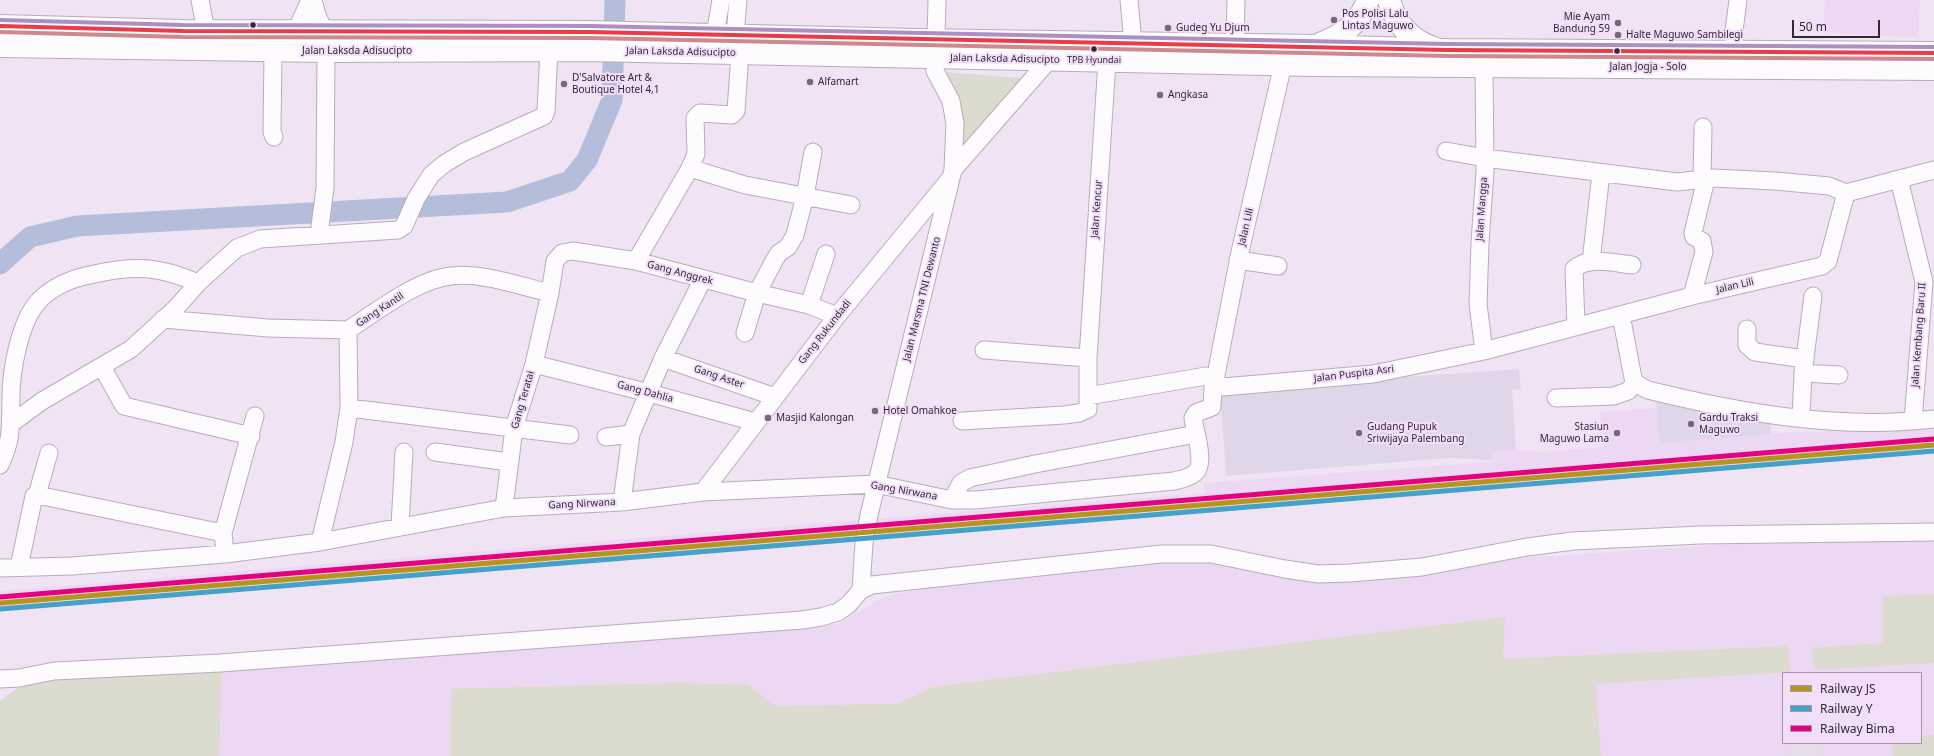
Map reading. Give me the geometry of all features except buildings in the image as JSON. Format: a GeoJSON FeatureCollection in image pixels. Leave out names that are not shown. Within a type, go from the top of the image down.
{"type":"FeatureCollection","features":[{"type":"Feature","properties":{"kind":"highway"},"geometry":{"type":"LineString","coordinates":[[1315,46],[1340,36],[1350,28],[1364,11],[1368,0]]}},
{"type":"Feature","properties":{"kind":"highway"},"geometry":{"type":"LineString","coordinates":[[1368,0],[1372,56]]}},
{"type":"Feature","properties":{"kind":"highway"},"geometry":{"type":"LineString","coordinates":[[1372,56],[1388,0]]}},
{"type":"Feature","properties":{"kind":"highway"},"geometry":{"type":"LineString","coordinates":[[1388,0],[1402,28],[1410,36],[1419,42],[1440,50]]}},
{"type":"Feature","properties":{"kind":"highway","name":"Jalan Laksda Adisucipto"},"geometry":{"type":"LineString","coordinates":[[0,26],[206,31],[296,31],[325,41],[549,50],[589,41]]}},
{"type":"Feature","properties":{"kind":"highway","name":"Jalan Laksda Adisucipto"},"geometry":{"type":"LineString","coordinates":[[0,46],[273,50],[325,41],[730,41],[935,49],[1050,50],[1133,43],[1315,46],[1372,56]]}},
{"type":"Feature","properties":{"kind":"highway","name":"Jalan Laksda Adisucipto"},"geometry":{"type":"LineString","coordinates":[[652,42],[730,41]]}},
{"type":"Feature","properties":{"kind":"highway","name":"Jalan Laksda Adisucipto"},"geometry":{"type":"LineString","coordinates":[[1050,50],[1107,60],[1283,64],[1372,56]]}},
{"type":"Feature","properties":{"kind":"highway","name":"Jalan Jogja - Solo"},"geometry":{"type":"LineString","coordinates":[[1372,56],[1440,50],[1934,53]]}},
{"type":"Feature","properties":{"kind":"highway","name":"Jalan Jogja - Solo"},"geometry":{"type":"LineString","coordinates":[[1372,56],[1484,66],[1934,69]]}},
{"type":"Feature","properties":{"kind":"street"},"geometry":{"type":"LineString","coordinates":[[200,0],[206,31]]}},
{"type":"Feature","properties":{"kind":"street"},"geometry":{"type":"LineString","coordinates":[[296,31],[312,0]]}},
{"type":"Feature","properties":{"kind":"street"},"geometry":{"type":"LineString","coordinates":[[312,0],[325,41],[325,188],[318,234]]}},
{"type":"Feature","properties":{"kind":"street"},"geometry":{"type":"LineString","coordinates":[[636,262],[690,168],[696,154],[695,118],[697,114],[732,115],[736,112],[730,41],[721,0]]}},
{"type":"Feature","properties":{"kind":"street"},"geometry":{"type":"LineString","coordinates":[[730,41],[738,0]]}},
{"type":"Feature","properties":{"kind":"street"},"geometry":{"type":"LineString","coordinates":[[937,0],[935,71],[951,101],[955,124],[953,174]]}},
{"type":"Feature","properties":{"kind":"street"},"geometry":{"type":"LineString","coordinates":[[1129,0],[1133,43]]}},
{"type":"Feature","properties":{"kind":"street"},"geometry":{"type":"LineString","coordinates":[[1235,45],[1236,0]]}},
{"type":"Feature","properties":{"kind":"street"},"geometry":{"type":"LineString","coordinates":[[1735,52],[1734,31],[1738,0]]}},
{"type":"Feature","properties":{"kind":"street"},"geometry":{"type":"LineString","coordinates":[[273,50],[272,132],[274,137]]}},
{"type":"Feature","properties":{"kind":"street"},"geometry":{"type":"LineString","coordinates":[[12,423],[42,401],[131,349],[176,308],[198,283],[236,248],[260,239],[318,234],[398,230],[404,226],[431,175],[444,164],[464,152],[544,116],[546,111],[549,50]]}},
{"type":"Feature","properties":{"kind":"street","name":"Jalan Marsma TNI Dewanto"},"geometry":{"type":"LineString","coordinates":[[860,590],[865,533],[953,174],[1050,50]]}},
{"type":"Feature","properties":{"kind":"street","name":"Jalan Kencur"},"geometry":{"type":"LineString","coordinates":[[1088,396],[1088,358],[1107,60]]}},
{"type":"Feature","properties":{"kind":"street","name":"Jalan Lili"},"geometry":{"type":"LineString","coordinates":[[1215,381],[1238,260],[1283,64]]}},
{"type":"Feature","properties":{"kind":"street","name":"Jalan Mangga"},"geometry":{"type":"LineString","coordinates":[[1484,66],[1485,158],[1478,304],[1484,351]]}},
{"type":"Feature","properties":{"kind":"street"},"geometry":{"type":"LineString","coordinates":[[1692,296],[1704,252],[1702,241],[1694,237],[1693,233],[1704,179],[1703,126]]}},
{"type":"Feature","properties":{"kind":"street"},"geometry":{"type":"LineString","coordinates":[[1446,151],[1485,158],[1677,182],[1704,179],[1829,186],[1846,193],[1934,170]]}},
{"type":"Feature","properties":{"kind":"street"},"geometry":{"type":"LineString","coordinates":[[745,332],[757,293],[779,253],[792,243],[805,196],[813,152]]}},
{"type":"Feature","properties":{"kind":"street"},"geometry":{"type":"LineString","coordinates":[[690,168],[745,184],[851,205]]}},
{"type":"Feature","properties":{"kind":"street"},"geometry":{"type":"LineString","coordinates":[[1591,262],[1601,173]]}},
{"type":"Feature","properties":{"kind":"street","name":"Gang Rukundadi"},"geometry":{"type":"LineString","coordinates":[[703,492],[837,316],[953,174]]}},
{"type":"Feature","properties":{"kind":"street","name":"Jalan Kembang Baru II"},"geometry":{"type":"LineString","coordinates":[[1899,179],[1924,282],[1913,421]]}},
{"type":"Feature","properties":{"kind":"street","name":"Jalan Lili"},"geometry":{"type":"LineString","coordinates":[[1484,351],[1692,296],[1822,266],[1828,262],[1846,193]]}},
{"type":"Feature","properties":{"kind":"street","name":"Gang Anggrek"},"geometry":{"type":"LineString","coordinates":[[550,293],[555,261],[562,253],[573,251],[636,262],[809,305],[837,316]]}},
{"type":"Feature","properties":{"kind":"street"},"geometry":{"type":"LineString","coordinates":[[809,305],[826,254]]}},
{"type":"Feature","properties":{"kind":"street"},"geometry":{"type":"LineString","coordinates":[[1238,260],[1278,266]]}},
{"type":"Feature","properties":{"kind":"street"},"geometry":{"type":"LineString","coordinates":[[1576,326],[1574,269],[1578,265],[1591,262],[1632,265]]}},
{"type":"Feature","properties":{"kind":"street"},"geometry":{"type":"LineString","coordinates":[[0,465],[10,443],[12,423],[12,373],[20,338],[27,319],[36,304],[47,294],[64,283],[79,277],[119,268],[152,268],[177,274],[198,283]]}},
{"type":"Feature","properties":{"kind":"street","name":"Gang Kantil"},"geometry":{"type":"LineString","coordinates":[[320,542],[344,442],[350,408],[348,330],[402,295],[424,284],[450,276],[472,276],[550,293]]}},
{"type":"Feature","properties":{"kind":"street"},"geometry":{"type":"LineString","coordinates":[[622,502],[631,434],[663,358],[703,279]]}},
{"type":"Feature","properties":{"kind":"street","name":"Gang Teratai"},"geometry":{"type":"LineString","coordinates":[[504,508],[514,428],[534,364],[550,293]]}},
{"type":"Feature","properties":{"kind":"street"},"geometry":{"type":"LineString","coordinates":[[1801,418],[1804,366],[1813,296]]}},
{"type":"Feature","properties":{"kind":"street"},"geometry":{"type":"LineString","coordinates":[[1621,315],[1632,372],[1636,383],[1648,390],[1746,411],[1801,418],[1866,422],[1934,419]]}},
{"type":"Feature","properties":{"kind":"street"},"geometry":{"type":"LineString","coordinates":[[162,320],[268,328],[348,330]]}},
{"type":"Feature","properties":{"kind":"street"},"geometry":{"type":"LineString","coordinates":[[1746,329],[1746,345],[1755,352],[1839,375]]}},
{"type":"Feature","properties":{"kind":"street"},"geometry":{"type":"LineString","coordinates":[[984,350],[1088,358]]}},
{"type":"Feature","properties":{"kind":"street","name":"Jalan Puspita Asri"},"geometry":{"type":"LineString","coordinates":[[1088,396],[1215,381],[1373,374],[1484,351]]}},
{"type":"Feature","properties":{"kind":"street","name":"Gang Aster"},"geometry":{"type":"LineString","coordinates":[[663,358],[775,397]]}},
{"type":"Feature","properties":{"kind":"street","name":"Gang Dahlia"},"geometry":{"type":"LineString","coordinates":[[534,364],[755,422]]}},
{"type":"Feature","properties":{"kind":"street"},"geometry":{"type":"LineString","coordinates":[[102,366],[124,406],[251,436]]}},
{"type":"Feature","properties":{"kind":"street","name":"Gang Nirwana"},"geometry":{"type":"LineString","coordinates":[[0,568],[72,566],[225,554],[320,542],[504,508],[622,502],[703,492],[876,484],[952,500],[976,500],[1026,497],[1174,481],[1188,477],[1197,472],[1201,458],[1194,415],[1212,407],[1213,387],[1215,381]]}},
{"type":"Feature","properties":{"kind":"street"},"geometry":{"type":"LineString","coordinates":[[1556,398],[1614,396],[1628,391],[1636,383]]}},
{"type":"Feature","properties":{"kind":"street"},"geometry":{"type":"LineString","coordinates":[[962,421],[1079,413],[1088,409],[1088,396]]}},
{"type":"Feature","properties":{"kind":"street"},"geometry":{"type":"LineString","coordinates":[[350,408],[570,435]]}},
{"type":"Feature","properties":{"kind":"street"},"geometry":{"type":"LineString","coordinates":[[225,554],[223,533],[251,436],[255,416]]}},
{"type":"Feature","properties":{"kind":"street"},"geometry":{"type":"LineString","coordinates":[[606,437],[631,434]]}},
{"type":"Feature","properties":{"kind":"street"},"geometry":{"type":"LineString","coordinates":[[952,500],[961,484],[970,478],[1035,464],[1196,434]]}},
{"type":"Feature","properties":{"kind":"street"},"geometry":{"type":"LineString","coordinates":[[400,526],[404,452]]}},
{"type":"Feature","properties":{"kind":"street"},"geometry":{"type":"LineString","coordinates":[[435,452],[509,462]]}},
{"type":"Feature","properties":{"kind":"street"},"geometry":{"type":"LineString","coordinates":[[19,567],[34,496],[36,495],[49,453]]}},
{"type":"Feature","properties":{"kind":"street"},"geometry":{"type":"LineString","coordinates":[[36,495],[223,533]]}},
{"type":"Feature","properties":{"kind":"street"},"geometry":{"type":"LineString","coordinates":[[0,679],[19,678],[54,671],[220,663],[802,620],[838,612],[848,605],[860,590],[882,583],[1161,554],[1211,554],[1284,569],[1318,574],[1386,572],[1422,567],[1534,546],[1573,541],[1700,535],[1934,532]]}},
{"type":"Feature","properties":{"kind":"shaded area"},"geometry":{"type":"Polygon","coordinates":[[[1825,0],[1920,0],[1918,38],[1823,32],[1825,0]]]}},
{"type":"Feature","properties":{"kind":"shaded area"},"geometry":{"type":"Polygon","coordinates":[[[944,72],[1021,78],[962,152],[944,72]]]}},
{"type":"Feature","properties":{"kind":"shaded area"},"geometry":{"type":"Polygon","coordinates":[[[1519,369],[1521,389],[1512,390],[1516,449],[1491,451],[1491,460],[1448,458],[1226,476],[1220,390],[1519,369]]]}},
{"type":"Feature","properties":{"kind":"shaded area"},"geometry":{"type":"Polygon","coordinates":[[[1656,395],[1770,418],[1771,434],[1659,443],[1656,395]]]}},
{"type":"Feature","properties":{"kind":"shaded area"},"geometry":{"type":"Polygon","coordinates":[[[1657,408],[1659,443],[1793,432],[1866,431],[1934,426],[1934,451],[1207,510],[870,541],[873,519],[1205,493],[1204,483],[1503,461],[1491,460],[1491,451],[1516,449],[1540,452],[1603,447],[1600,412],[1657,408]]]}},
{"type":"Feature","properties":{"kind":"shaded area"},"geometry":{"type":"Polygon","coordinates":[[[859,520],[854,542],[0,611],[0,591],[859,520]]]}},
{"type":"Feature","properties":{"kind":"shaded area"},"geometry":{"type":"Polygon","coordinates":[[[1934,541],[1934,756],[0,756],[0,701],[18,688],[52,679],[838,624],[886,596],[949,584],[1134,562],[1198,560],[1326,581],[1477,561],[1748,543],[1934,541]]]}},
{"type":"Feature","properties":{"kind":"shaded area"},"geometry":{"type":"Polygon","coordinates":[[[1934,594],[1934,663],[1815,670],[1811,648],[1883,643],[1882,596],[1934,594]]]}},
{"type":"Feature","properties":{"kind":"shaded area"},"geometry":{"type":"Polygon","coordinates":[[[1505,617],[1503,659],[1788,646],[1791,672],[1596,684],[1601,756],[450,756],[451,689],[678,683],[748,685],[775,706],[897,704],[933,687],[1505,617]]]}},
{"type":"Feature","properties":{"kind":"shaded area"},"geometry":{"type":"Polygon","coordinates":[[[222,670],[219,756],[0,756],[0,701],[18,688],[52,679],[222,670]]]}},
{"type":"Feature","properties":{"kind":"shaded area"},"geometry":{"type":"Polygon","coordinates":[[[1934,735],[1934,756],[1893,756],[1892,744],[1922,744],[1922,736],[1934,735]]]}},
{"type":"Feature","properties":{"kind":"waterway"},"geometry":{"type":"LineString","coordinates":[[0,264],[30,237],[77,226],[507,202],[570,181],[587,160],[612,100],[615,0]]}},
{"type":"Feature","properties":{"kind":"taxiway"},"geometry":{"type":"LineString","coordinates":[[1805,744],[1806,756]]}},
{"type":"Feature","properties":{"kind":"rail line","name":"Bima"},"geometry":{"type":"LineString","coordinates":[[0,597],[1934,439]]}},
{"type":"Feature","properties":{"kind":"rail line","name":"JS"},"geometry":{"type":"LineString","coordinates":[[0,603],[1934,445]]}},
{"type":"Feature","properties":{"kind":"rail line","name":"Y"},"geometry":{"type":"LineString","coordinates":[[0,609],[1934,451]]}},
{"type":"Feature","properties":{"kind":"transit line"},"geometry":{"type":"LineString","coordinates":[[0,20],[183,25],[589,26],[1447,44],[1934,47]]}},
{"type":"Feature","properties":{"kind":"transit line"},"geometry":{"type":"LineString","coordinates":[[0,26],[183,31],[589,32],[1447,50],[1934,53]]}},
{"type":"Feature","properties":{"kind":"transit line"},"geometry":{"type":"LineString","coordinates":[[0,32],[183,37],[589,38],[1447,56],[1934,59]]}},
{"type":"Feature","properties":{"kind":"place","name":"Pos Polisi Lalu Lintas Maguwo"},"geometry":{"type":"Point","coordinates":[1334,20]}},
{"type":"Feature","properties":{"kind":"place","name":"Mie Ayam Bandung 59"},"geometry":{"type":"Point","coordinates":[1618,23]}},
{"type":"Feature","properties":{"kind":"place","name":"Gudeg Yu Djum"},"geometry":{"type":"Point","coordinates":[1168,28]}},
{"type":"Feature","properties":{"kind":"place","name":"Halte Maguwo Sambilegi"},"geometry":{"type":"Point","coordinates":[1618,35]}},
{"type":"Feature","properties":{"kind":"place","name":"TPB Hyundai"},"geometry":{"type":"Point","coordinates":[1094,49]}},
{"type":"Feature","properties":{"kind":"place","name":"Alfamart"},"geometry":{"type":"Point","coordinates":[810,82]}},
{"type":"Feature","properties":{"kind":"place","name":"D'Salvatore Art & Boutique Hotel 4,1"},"geometry":{"type":"Point","coordinates":[564,84]}},
{"type":"Feature","properties":{"kind":"place","name":"Angkasa"},"geometry":{"type":"Point","coordinates":[1160,95]}},
{"type":"Feature","properties":{"kind":"place","name":"Hotel Omahkoe"},"geometry":{"type":"Point","coordinates":[875,411]}},
{"type":"Feature","properties":{"kind":"place","name":"Masjid Kalongan"},"geometry":{"type":"Point","coordinates":[768,418]}},
{"type":"Feature","properties":{"kind":"place","name":"Gardu Traksi Maguwo"},"geometry":{"type":"Point","coordinates":[1691,424]}},
{"type":"Feature","properties":{"kind":"place","name":"Gudang Pupuk Sriwijaya Palembang"},"geometry":{"type":"Point","coordinates":[1359,433]}},
{"type":"Feature","properties":{"kind":"place","name":"Stasiun Maguwo Lama"},"geometry":{"type":"Point","coordinates":[1617,433]}}]}
